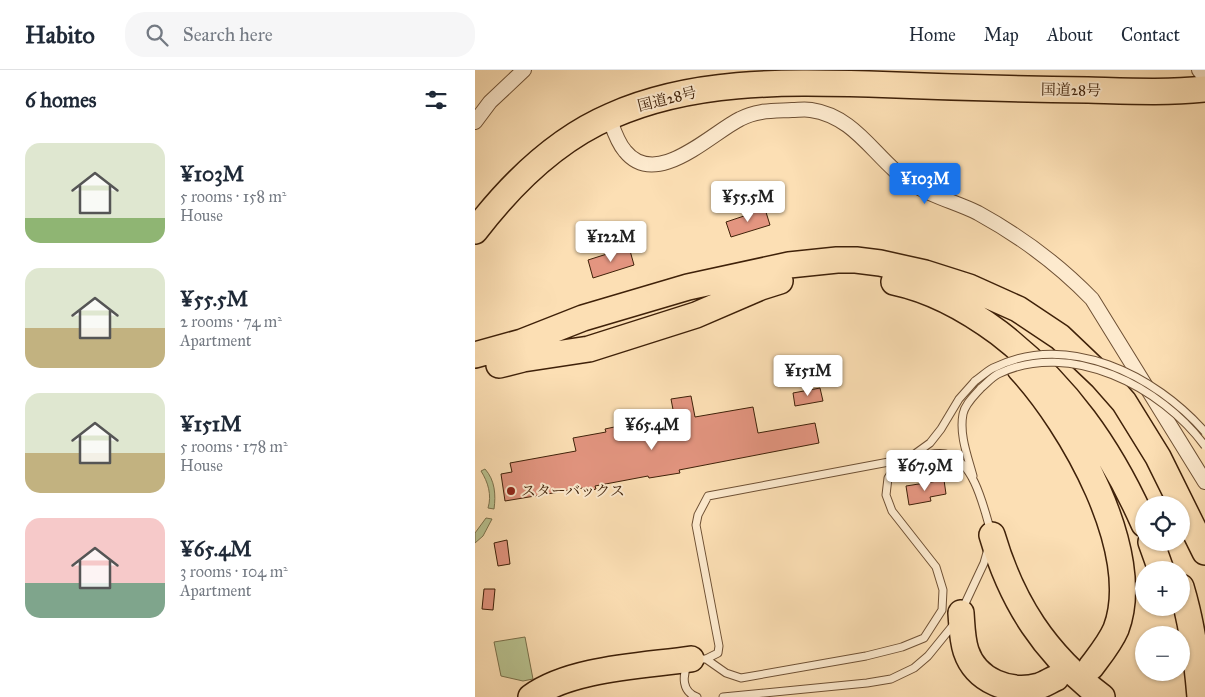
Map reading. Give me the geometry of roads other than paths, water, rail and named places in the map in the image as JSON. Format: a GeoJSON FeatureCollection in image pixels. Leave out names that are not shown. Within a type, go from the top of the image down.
{"type":"FeatureCollection","features":[{"type":"Feature","properties":{"kind":"highway","name":"国道28号"},"geometry":{"type":"LineString","coordinates":[[475,231],[515,183],[571,137],[609,117],[642,104],[679,94],[729,85],[755,77],[832,83],[1042,90],[1181,92],[1205,89]]}},
{"type":"Feature","properties":{"kind":"highway"},"geometry":{"type":"LineString","coordinates":[[476,363],[523,359],[589,349],[696,315],[761,287],[791,279],[835,275],[879,278],[915,288],[994,296],[1018,308],[1059,337],[1102,377],[1124,402],[1158,457],[1205,552]]}},
{"type":"Feature","properties":{"kind":"highway"},"geometry":{"type":"LineString","coordinates":[[947,290],[985,302],[1015,325],[1073,380],[1113,435],[1132,466],[1147,496]]}},
{"type":"Feature","properties":{"kind":"highway"},"geometry":{"type":"LineString","coordinates":[[947,290],[968,312],[1005,338],[1041,369],[1062,391],[1101,444],[1135,503]]}},
{"type":"Feature","properties":{"kind":"highway"},"geometry":{"type":"LineString","coordinates":[[947,290],[968,316],[1028,377],[1043,396],[1073,441],[1109,517],[1115,536],[1122,574],[1120,609],[1116,628],[1108,644],[1086,664]]}},
{"type":"Feature","properties":{"kind":"highway"},"geometry":{"type":"LineString","coordinates":[[992,535],[1009,583],[1033,626],[1060,660],[1088,687],[1102,697]]}},
{"type":"Feature","properties":{"kind":"highway"},"geometry":{"type":"LineString","coordinates":[[961,613],[966,651],[972,664],[982,676],[996,684],[1016,688],[1039,686],[1059,688]]}},
{"type":"Feature","properties":{"kind":"highway"},"geometry":{"type":"LineString","coordinates":[[1187,616],[1193,642],[1200,697]]}},
{"type":"Feature","properties":{"kind":"highway"},"geometry":{"type":"LineString","coordinates":[[531,697],[555,683],[574,677],[699,659]]}},
{"type":"Feature","properties":{"kind":"highway"},"geometry":{"type":"LineString","coordinates":[[1183,681],[1185,697]]}},
{"type":"Feature","properties":{"kind":"street"},"geometry":{"type":"LineString","coordinates":[[475,122],[490,102],[524,70]]}},
{"type":"Feature","properties":{"kind":"street"},"geometry":{"type":"LineString","coordinates":[[1199,70],[1205,77]]}},
{"type":"Feature","properties":{"kind":"street"},"geometry":{"type":"LineString","coordinates":[[609,117],[624,151],[634,159],[646,164],[660,165],[677,159],[741,118],[761,111],[810,110],[831,116],[845,123],[855,130],[884,160],[917,187],[977,212],[1011,232],[1047,257],[1079,285],[1092,299],[1205,482]]}},
{"type":"Feature","properties":{"kind":"lane"},"geometry":{"type":"LineString","coordinates":[[699,659],[726,673],[741,678],[866,656],[901,647],[924,638],[942,610],[943,590],[936,568],[892,510],[886,496],[888,478],[894,469],[930,443],[959,399],[975,381],[991,369],[1023,357],[1055,354],[1108,364],[1126,372],[1167,396],[1182,408],[1205,432]]}},
{"type":"Feature","properties":{"kind":"lane"},"geometry":{"type":"LineString","coordinates":[[723,697],[891,679],[914,668],[928,656],[961,613],[984,563],[992,535],[963,438],[963,414],[970,401],[981,388],[996,375],[1017,366],[1041,362],[1065,363],[1113,375],[1143,390],[1175,412],[1205,446]]}},
{"type":"Feature","properties":{"kind":"lane"},"geometry":{"type":"LineString","coordinates":[[697,697],[691,695],[685,688],[683,676],[699,659],[718,653],[719,646],[696,525],[698,515],[708,496],[937,453],[949,455],[957,459],[974,479]]}},
{"type":"Feature","properties":{"kind":"place","name":"スターバックス"},"geometry":{"type":"Point","coordinates":[511,491]}}]}
